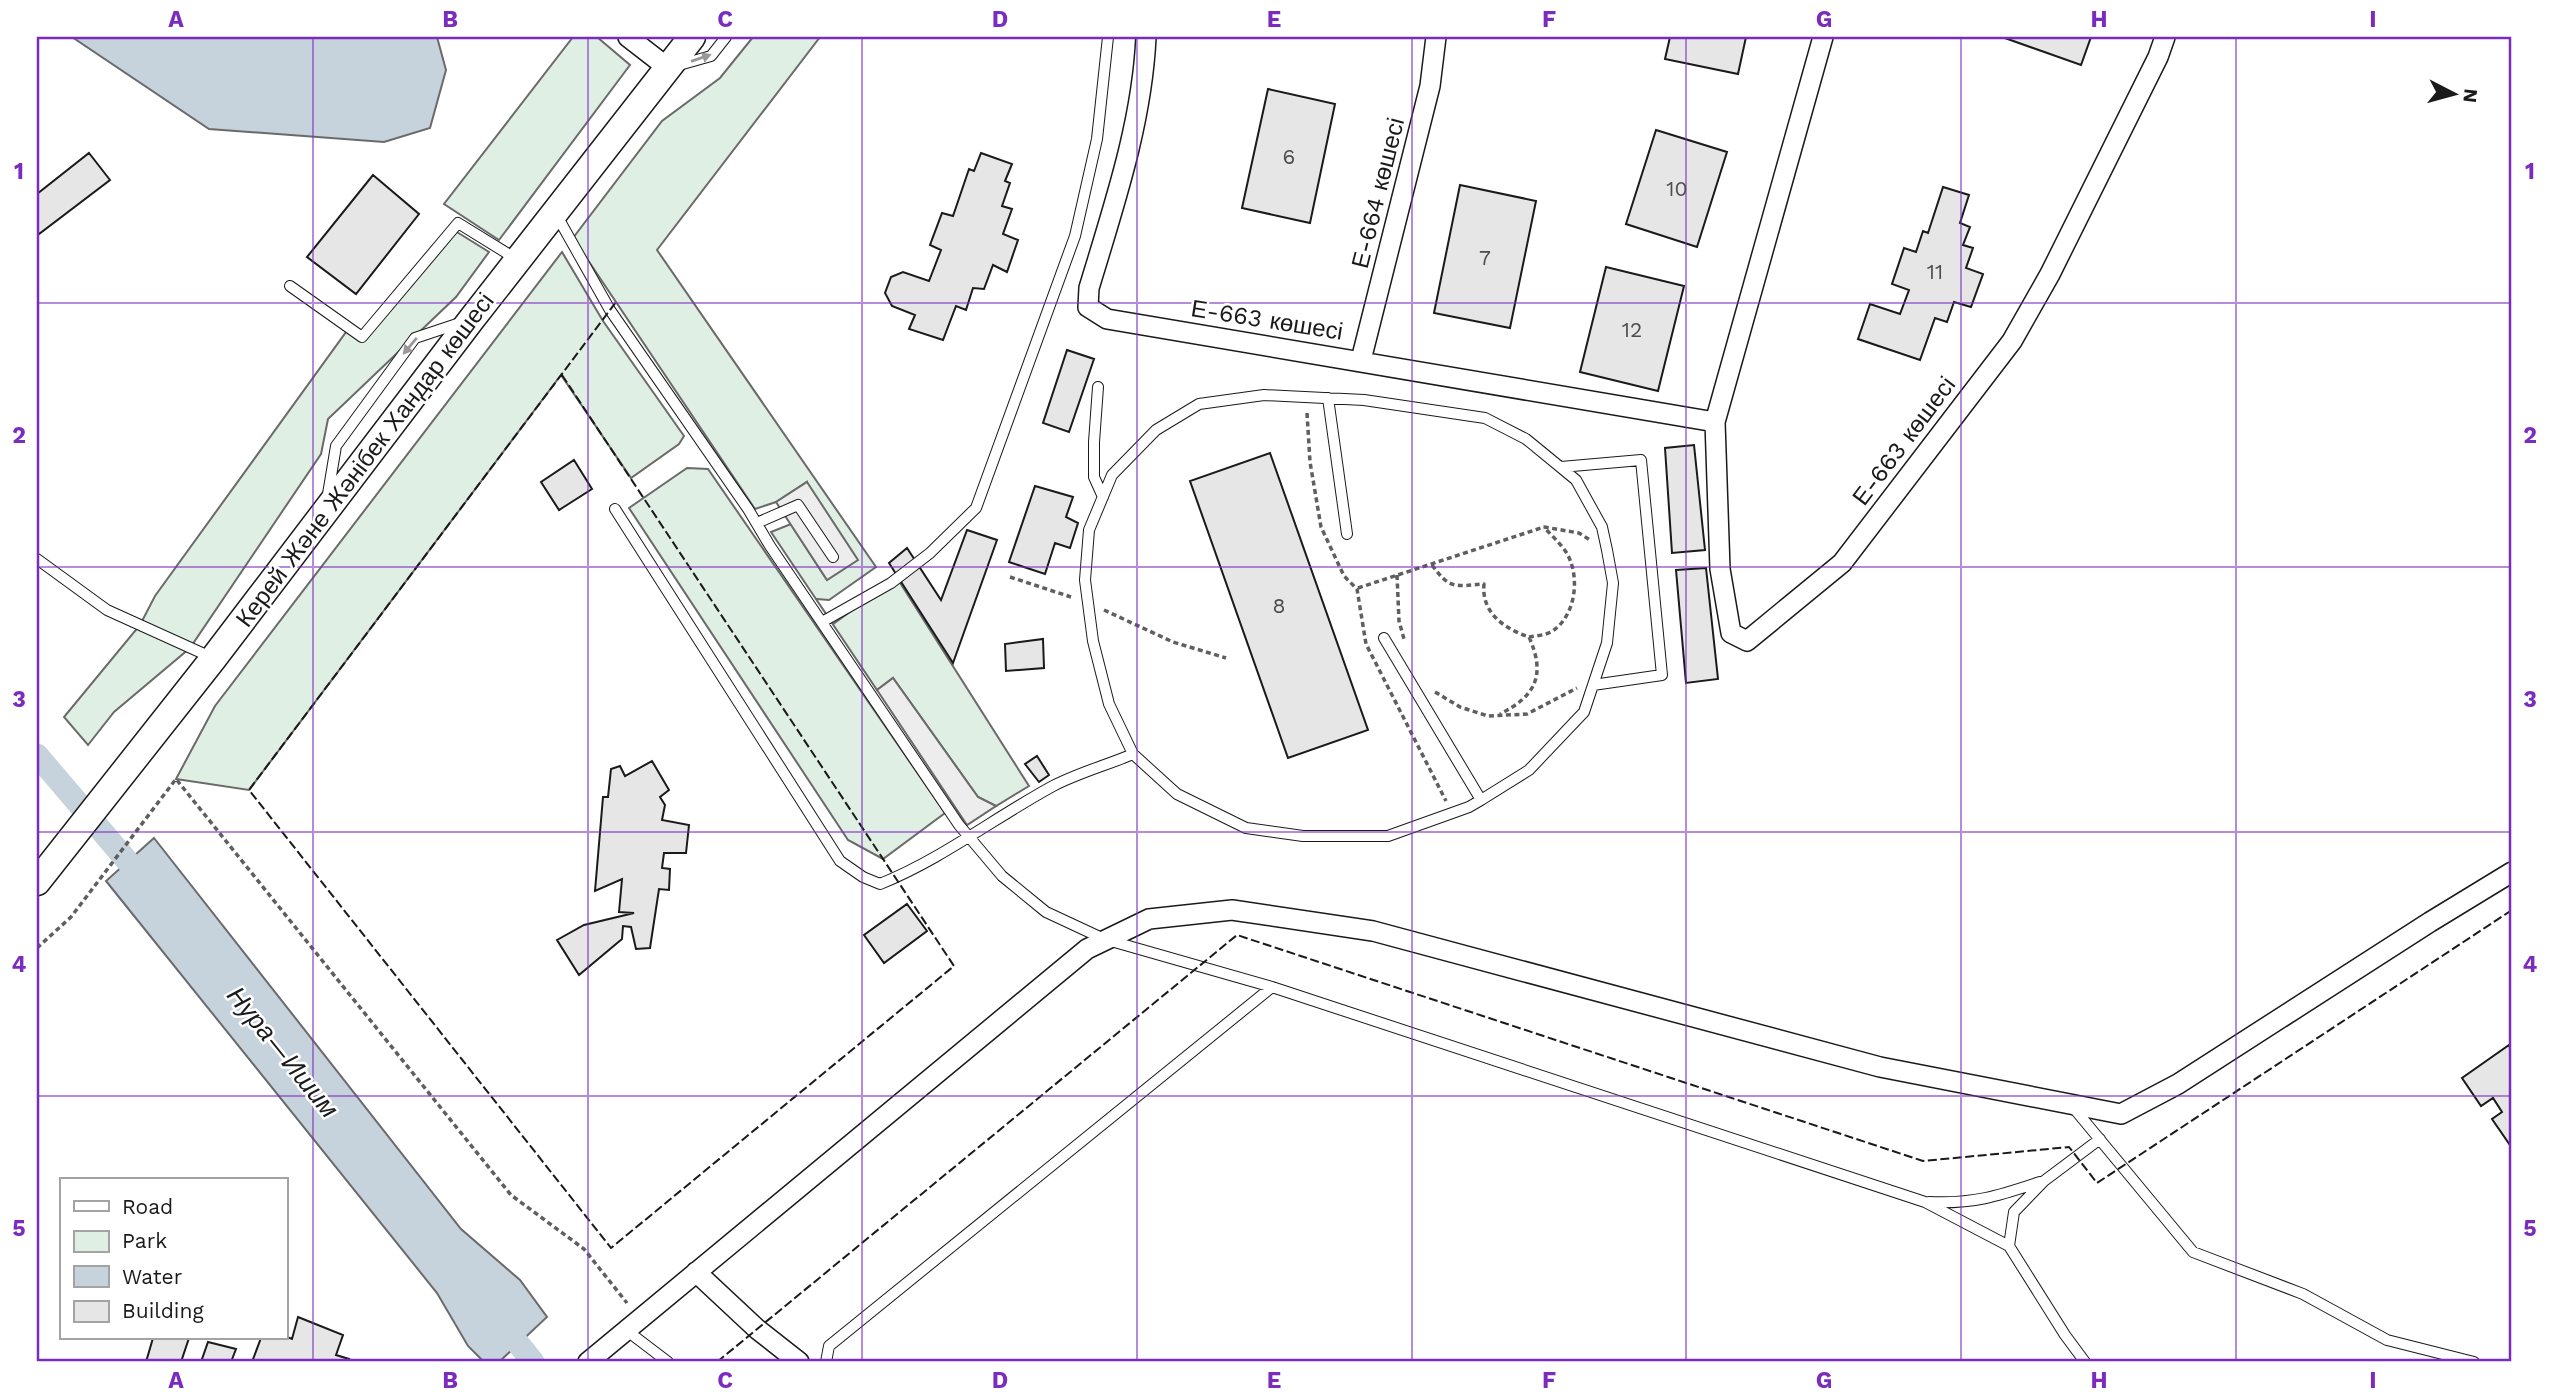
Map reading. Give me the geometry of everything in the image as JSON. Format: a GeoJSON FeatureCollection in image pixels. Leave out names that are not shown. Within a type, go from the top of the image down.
{"type":"FeatureCollection","features":[{"type":"Feature","properties":{"kind":"main road","name":"Керей Және Жәнібек Хандар көшесі"},"geometry":{"type":"LineString","coordinates":[[37,882],[213,659],[471,320],[692,37]]}},
{"type":"Feature","properties":{"kind":"street"},"geometry":{"type":"LineString","coordinates":[[628,37],[668,68]]}},
{"type":"Feature","properties":{"kind":"street","name":"Е-663 көшесі"},"geometry":{"type":"LineString","coordinates":[[1146,37],[1145,62],[1130,151],[1090,288],[1088,307],[1107,319],[1715,422]]}},
{"type":"Feature","properties":{"kind":"street","name":"Е-664 көшесі"},"geometry":{"type":"LineString","coordinates":[[1361,360],[1430,86],[1436,37]]}},
{"type":"Feature","properties":{"kind":"street","name":"Е-663 көшесі"},"geometry":{"type":"LineString","coordinates":[[1823,37],[1715,422],[1720,569],[1731,633],[1747,641],[1842,563],[2012,341],[2050,274],[2158,57],[2165,37]]}},
{"type":"Feature","properties":{"kind":"street"},"geometry":{"type":"LineString","coordinates":[[589,1361],[1087,949],[1149,919],[1232,910],[1373,931],[1880,1067],[2121,1114],[2178,1084],[2512,872]]}},
{"type":"Feature","properties":{"kind":"street"},"geometry":{"type":"LineString","coordinates":[[695,1272],[757,1329],[799,1362]]}},
{"type":"Feature","properties":{"kind":"lane"},"geometry":{"type":"LineString","coordinates":[[668,68],[711,56],[726,37]]}},
{"type":"Feature","properties":{"kind":"lane"},"geometry":{"type":"LineString","coordinates":[[822,622],[891,583],[930,553],[976,508],[1075,236],[1097,139],[1108,37]]}},
{"type":"Feature","properties":{"kind":"lane"},"geometry":{"type":"LineString","coordinates":[[555,213],[610,310],[757,523],[959,825],[1002,876],[1046,912],[1104,939],[1272,988],[1925,1202],[2009,1246],[2085,1362]]}},
{"type":"Feature","properties":{"kind":"lane"},"geometry":{"type":"LineString","coordinates":[[290,286],[362,337],[458,223],[518,260]]}},
{"type":"Feature","properties":{"kind":"lane"},"geometry":{"type":"LineString","coordinates":[[1098,387],[1094,477],[1102,498]]}},
{"type":"Feature","properties":{"kind":"lane"},"geometry":{"type":"LineString","coordinates":[[1264,395],[1306,397],[1364,400],[1485,418],[1526,439],[1576,480],[1602,527],[1607,550],[1613,583],[1607,643],[1584,712],[1529,770],[1481,800],[1388,836],[1303,836],[1245,828],[1178,794],[1133,754],[1109,704],[1093,641],[1085,580],[1089,530],[1112,475],[1156,430],[1199,404],[1264,395]]}},
{"type":"Feature","properties":{"kind":"lane"},"geometry":{"type":"LineString","coordinates":[[1328,398],[1347,534]]}},
{"type":"Feature","properties":{"kind":"lane"},"geometry":{"type":"LineString","coordinates":[[1560,467],[1641,460],[1662,675],[1594,681]]}},
{"type":"Feature","properties":{"kind":"lane"},"geometry":{"type":"LineString","coordinates":[[757,523],[798,505],[833,557]]}},
{"type":"Feature","properties":{"kind":"lane"},"geometry":{"type":"LineString","coordinates":[[615,509],[840,861],[863,877],[880,884],[922,865],[1054,786],[1133,754]]}},
{"type":"Feature","properties":{"kind":"lane"},"geometry":{"type":"LineString","coordinates":[[37,559],[107,610],[213,659]]}},
{"type":"Feature","properties":{"kind":"lane"},"geometry":{"type":"LineString","coordinates":[[1384,638],[1481,800]]}},
{"type":"Feature","properties":{"kind":"lane"},"geometry":{"type":"LineString","coordinates":[[826,1362],[828,1346],[1272,988]]}},
{"type":"Feature","properties":{"kind":"lane"},"geometry":{"type":"LineString","coordinates":[[2071,1106],[2193,1252],[2303,1294],[2387,1340],[2474,1362]]}},
{"type":"Feature","properties":{"kind":"lane"},"geometry":{"type":"LineString","coordinates":[[2009,1246],[2014,1212],[2044,1181],[2100,1139]]}},
{"type":"Feature","properties":{"kind":"lane"},"geometry":{"type":"LineString","coordinates":[[1925,1202],[1962,1203],[2000,1196],[2044,1181]]}},
{"type":"Feature","properties":{"kind":"lane"},"geometry":{"type":"LineString","coordinates":[[633,1324],[668,1362]]}},
{"type":"Feature","properties":{"kind":"path"},"geometry":{"type":"LineString","coordinates":[[1306,397],[1310,463],[1321,527],[1344,576],[1357,589],[1366,644],[1452,813]]}},
{"type":"Feature","properties":{"kind":"path"},"geometry":{"type":"LineString","coordinates":[[1357,589],[1544,527],[1579,533],[1607,550]]}},
{"type":"Feature","properties":{"kind":"path"},"geometry":{"type":"LineString","coordinates":[[1432,564],[1444,582],[1458,586],[1484,584],[1483,592],[1494,619],[1510,631],[1529,638],[1549,633],[1562,621],[1572,604],[1575,584],[1567,554],[1544,527]]}},
{"type":"Feature","properties":{"kind":"path"},"geometry":{"type":"LineString","coordinates":[[1397,575],[1399,621],[1405,643]]}},
{"type":"Feature","properties":{"kind":"path"},"geometry":{"type":"LineString","coordinates":[[1010,577],[1088,603],[1173,642],[1226,658]]}},
{"type":"Feature","properties":{"kind":"path"},"geometry":{"type":"LineString","coordinates":[[1499,715],[1515,707],[1530,694],[1538,672],[1529,638]]}},
{"type":"Feature","properties":{"kind":"path"},"geometry":{"type":"LineString","coordinates":[[1426,687],[1460,707],[1488,716],[1527,714],[1594,681]]}},
{"type":"Feature","properties":{"kind":"path"},"geometry":{"type":"LineString","coordinates":[[37,948],[71,917],[176,779],[511,1195],[584,1249],[633,1324]]}},
{"type":"Feature","properties":{"kind":"green space"},"geometry":{"type":"Polygon","coordinates":[[[573,37],[597,37],[630,65],[499,240],[444,204],[573,37]]]}},
{"type":"Feature","properties":{"kind":"green space"},"geometry":{"type":"Polygon","coordinates":[[[753,37],[820,37],[657,250],[876,567],[829,600],[816,599],[833,624],[897,578],[1029,786],[996,806],[978,797],[893,678],[877,690],[771,532],[791,524],[827,580],[807,482],[776,502],[755,509],[573,238],[662,121],[720,78],[753,37]]]}},
{"type":"Feature","properties":{"kind":"green space"},"geometry":{"type":"Polygon","coordinates":[[[452,229],[489,252],[456,297],[328,419],[321,454],[190,648],[114,712],[88,745],[64,717],[140,625],[155,596],[349,328],[362,337],[452,229]]]}},
{"type":"Feature","properties":{"kind":"green space"},"geometry":{"type":"Polygon","coordinates":[[[562,252],[603,321],[684,436],[679,444],[631,478],[561,375],[249,790],[176,779],[215,706],[562,252]]]}},
{"type":"Feature","properties":{"kind":"green space"},"geometry":{"type":"Polygon","coordinates":[[[687,468],[708,469],[945,813],[883,859],[848,840],[629,508],[687,468]]]}},
{"type":"Feature","properties":{"kind":"shaded area"},"geometry":{"type":"Polygon","coordinates":[[[807,482],[858,560],[827,580],[776,502],[807,482]]]}},
{"type":"Feature","properties":{"kind":"shaded area"},"geometry":{"type":"Polygon","coordinates":[[[893,678],[978,797],[996,806],[967,825],[877,690],[893,678]]]}},
{"type":"Feature","properties":{"kind":"water"},"geometry":{"type":"Polygon","coordinates":[[[72,37],[437,37],[446,70],[430,128],[384,142],[209,129],[72,37]]]}},
{"type":"Feature","properties":{"kind":"water"},"geometry":{"type":"Polygon","coordinates":[[[154,838],[461,1229],[520,1280],[547,1317],[499,1362],[484,1362],[468,1346],[437,1293],[106,881],[154,838]]]}},
{"type":"Feature","properties":{"kind":"building"},"geometry":{"type":"Polygon","coordinates":[[[1670,37],[1746,37],[1738,74],[1665,59],[1670,37]]]}},
{"type":"Feature","properties":{"kind":"building"},"geometry":{"type":"Polygon","coordinates":[[[2002,37],[2091,37],[2081,65],[2002,37]]]}},
{"type":"Feature","properties":{"kind":"building"},"geometry":{"type":"Polygon","coordinates":[[[1268,89],[1335,104],[1310,223],[1242,208],[1268,89]]]}},
{"type":"Feature","properties":{"kind":"building"},"geometry":{"type":"Polygon","coordinates":[[[1656,130],[1727,152],[1697,247],[1626,224],[1656,130]]]}},
{"type":"Feature","properties":{"kind":"building"},"geometry":{"type":"Polygon","coordinates":[[[89,153],[110,180],[39,234],[37,194],[89,153]]]}},
{"type":"Feature","properties":{"kind":"building"},"geometry":{"type":"Polygon","coordinates":[[[981,153],[1012,164],[1005,181],[1010,183],[1002,206],[1012,209],[1003,234],[1018,240],[1007,272],[993,265],[984,289],[973,288],[966,310],[956,306],[943,340],[909,329],[915,315],[892,306],[885,293],[891,277],[903,272],[929,281],[941,250],[930,245],[942,213],[953,216],[969,169],[974,171],[981,153]]]}},
{"type":"Feature","properties":{"kind":"building"},"geometry":{"type":"Polygon","coordinates":[[[373,175],[419,214],[356,294],[307,257],[373,175]]]}},
{"type":"Feature","properties":{"kind":"building"},"geometry":{"type":"Polygon","coordinates":[[[1460,185],[1536,201],[1510,328],[1434,313],[1460,185]]]}},
{"type":"Feature","properties":{"kind":"building"},"geometry":{"type":"Polygon","coordinates":[[[1943,187],[1969,195],[1960,223],[1970,227],[1963,245],[1973,248],[1966,268],[1983,274],[1971,307],[1954,302],[1947,322],[1935,318],[1920,360],[1858,339],[1870,304],[1900,314],[1909,290],[1892,284],[1904,248],[1916,252],[1923,231],[1928,233],[1943,187]]]}},
{"type":"Feature","properties":{"kind":"building"},"geometry":{"type":"Polygon","coordinates":[[[1606,267],[1684,286],[1658,391],[1580,372],[1606,267]]]}},
{"type":"Feature","properties":{"kind":"building"},"geometry":{"type":"Polygon","coordinates":[[[1067,350],[1094,359],[1069,432],[1043,423],[1067,350]]]}},
{"type":"Feature","properties":{"kind":"building"},"geometry":{"type":"Polygon","coordinates":[[[1694,445],[1705,550],[1672,553],[1665,448],[1694,445]]]}},
{"type":"Feature","properties":{"kind":"building"},"geometry":{"type":"Polygon","coordinates":[[[1270,453],[1368,730],[1288,758],[1190,481],[1270,453]]]}},
{"type":"Feature","properties":{"kind":"building"},"geometry":{"type":"Polygon","coordinates":[[[574,460],[592,489],[559,510],[541,482],[574,460]]]}},
{"type":"Feature","properties":{"kind":"building"},"geometry":{"type":"Polygon","coordinates":[[[1035,486],[1073,497],[1066,517],[1078,523],[1070,548],[1055,543],[1045,574],[1009,562],[1035,486]]]}},
{"type":"Feature","properties":{"kind":"building"},"geometry":{"type":"Polygon","coordinates":[[[967,530],[997,540],[953,663],[889,563],[907,548],[941,600],[967,530]]]}},
{"type":"Feature","properties":{"kind":"building"},"geometry":{"type":"Polygon","coordinates":[[[1706,568],[1718,679],[1686,683],[1676,570],[1706,568]]]}},
{"type":"Feature","properties":{"kind":"building"},"geometry":{"type":"Polygon","coordinates":[[[1043,639],[1044,668],[1006,671],[1005,644],[1043,639]]]}},
{"type":"Feature","properties":{"kind":"building"},"geometry":{"type":"Polygon","coordinates":[[[1037,756],[1049,775],[1039,782],[1025,764],[1037,756]]]}},
{"type":"Feature","properties":{"kind":"building"},"geometry":{"type":"Polygon","coordinates":[[[652,761],[669,790],[660,797],[665,805],[662,820],[689,825],[686,853],[664,853],[662,868],[670,869],[669,890],[659,889],[650,948],[636,949],[631,927],[623,926],[622,939],[579,975],[557,940],[584,925],[634,913],[619,912],[622,879],[595,891],[603,797],[608,797],[611,769],[620,766],[625,776],[652,761]]]}},
{"type":"Feature","properties":{"kind":"building"},"geometry":{"type":"Polygon","coordinates":[[[907,904],[927,931],[884,963],[864,935],[907,904]]]}},
{"type":"Feature","properties":{"kind":"building"},"geometry":{"type":"Polygon","coordinates":[[[2509,1045],[2512,1051],[2512,1148],[2492,1119],[2502,1112],[2493,1098],[2481,1106],[2462,1078],[2509,1045]]]}},
{"type":"Feature","properties":{"kind":"building"},"geometry":{"type":"Polygon","coordinates":[[[298,1317],[343,1335],[336,1355],[349,1359],[348,1362],[252,1362],[260,1340],[287,1340],[287,1337],[292,1339],[298,1317]]]}},
{"type":"Feature","properties":{"kind":"building"},"geometry":{"type":"Polygon","coordinates":[[[152,1340],[188,1340],[181,1362],[146,1362],[152,1340]]]}},
{"type":"Feature","properties":{"kind":"building"},"geometry":{"type":"Polygon","coordinates":[[[208,1342],[236,1349],[231,1362],[201,1362],[208,1342]]]}},
{"type":"Feature","properties":{"kind":"waterway","name":"Нура—Ишим"},"geometry":{"type":"LineString","coordinates":[[37,755],[146,883]]}},
{"type":"Feature","properties":{"kind":"waterway","name":"Нура—Ишим"},"geometry":{"type":"LineString","coordinates":[[500,1321],[533,1362]]}},
{"type":"Feature","properties":{"kind":"fence"},"geometry":{"type":"LineString","coordinates":[[562,375],[954,966],[611,1248],[249,790],[616,302]]}},
{"type":"Feature","properties":{"kind":"fence"},"geometry":{"type":"LineString","coordinates":[[717,1362],[1237,935],[1923,1161],[2069,1147],[2097,1183],[2512,910]]}}]}
